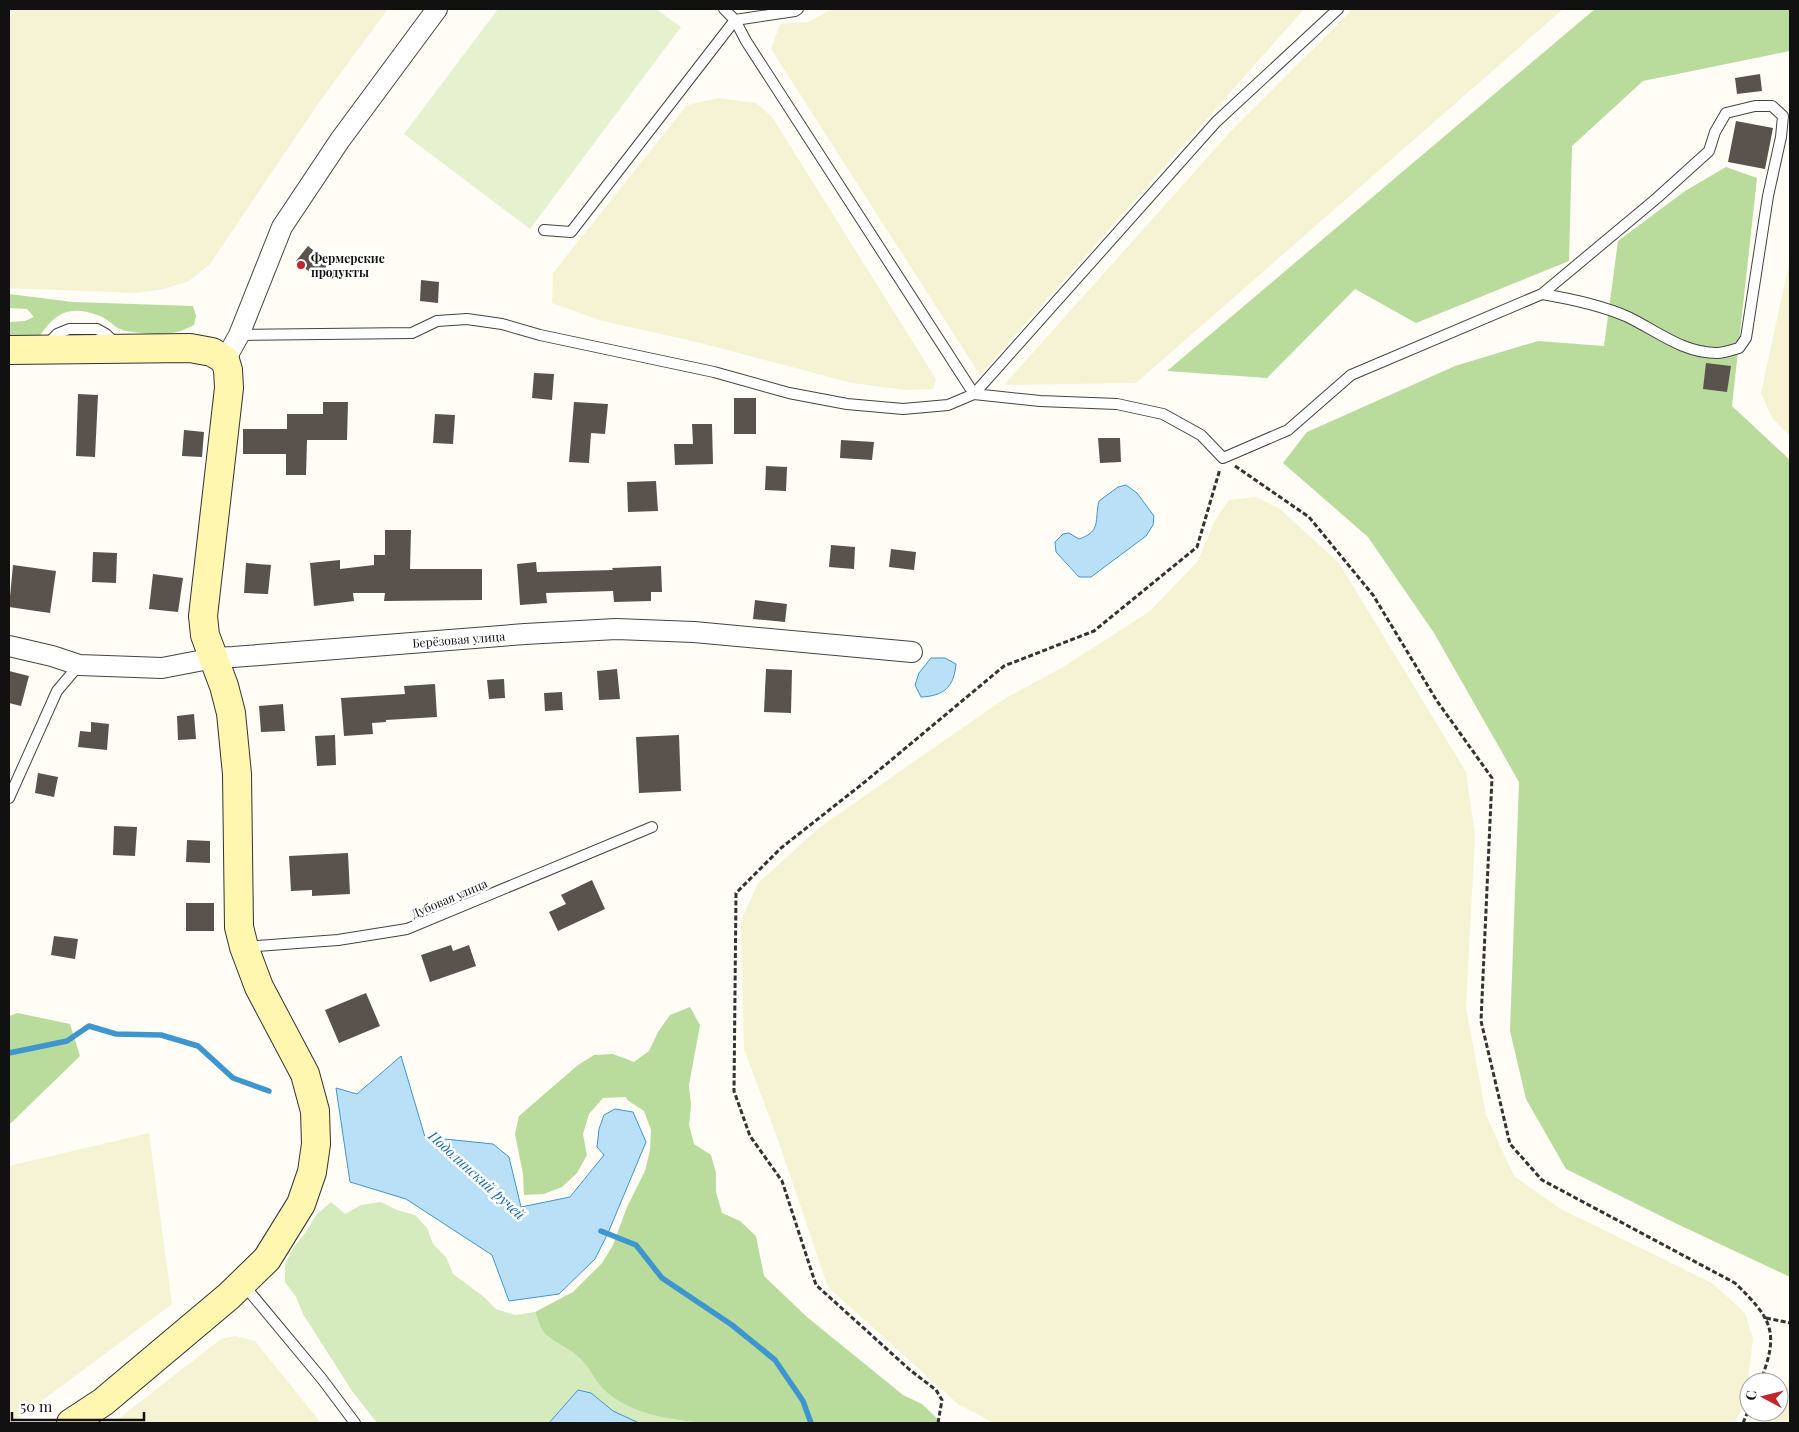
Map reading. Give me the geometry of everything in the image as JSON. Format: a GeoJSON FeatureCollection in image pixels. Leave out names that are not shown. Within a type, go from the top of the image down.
{"type":"FeatureCollection","features":[{"type":"Feature","properties":{"kind":"street"},"geometry":{"type":"LineString","coordinates":[[225,360],[238,335],[282,227],[340,140],[437,9]]}},
{"type":"Feature","properties":{"kind":"street"},"geometry":{"type":"LineString","coordinates":[[9,350],[190,348],[212,352],[225,360],[228,370],[229,388],[203,616],[205,635],[224,686],[233,730],[237,774],[239,927],[258,987],[305,1074],[315,1111],[316,1144],[312,1172],[300,1204],[268,1259],[103,1402],[72,1423]]}},
{"type":"Feature","properties":{"kind":"street","name":"Берёзовая улица"},"geometry":{"type":"LineString","coordinates":[[9,646],[52,656],[79,665],[162,668],[214,658],[525,634],[616,629],[694,632],[912,652]]}},
{"type":"Feature","properties":{"kind":"lane"},"geometry":{"type":"LineString","coordinates":[[724,9],[735,20],[762,66],[974,394]]}},
{"type":"Feature","properties":{"kind":"lane"},"geometry":{"type":"LineString","coordinates":[[544,230],[571,232],[735,20],[798,9]]}},
{"type":"Feature","properties":{"kind":"lane"},"geometry":{"type":"LineString","coordinates":[[238,335],[412,333],[437,321],[468,319],[502,324],[540,335],[714,372],[789,393],[847,404],[903,409],[948,405],[974,394],[1216,122],[1338,9]]}},
{"type":"Feature","properties":{"kind":"lane"},"geometry":{"type":"LineString","coordinates":[[974,394],[1040,401],[1117,404],[1163,414],[1201,435],[1223,458],[1288,430],[1352,375],[1542,294],[1657,198],[1709,151],[1715,132],[1726,113],[1756,106],[1772,106],[1783,116],[1768,196],[1746,338],[1739,348],[1718,353],[1698,351],[1669,340],[1628,317],[1588,303],[1542,294]]}},
{"type":"Feature","properties":{"kind":"lane"},"geometry":{"type":"LineString","coordinates":[[9,798],[57,691],[79,665]]}},
{"type":"Feature","properties":{"kind":"lane","name":"Дубовая улица"},"geometry":{"type":"LineString","coordinates":[[244,947],[338,940],[407,929],[652,827]]}},
{"type":"Feature","properties":{"kind":"lane"},"geometry":{"type":"LineString","coordinates":[[242,1283],[322,1379],[355,1423]]}},
{"type":"Feature","properties":{"kind":"path"},"geometry":{"type":"LineString","coordinates":[[938,1423],[942,1400],[936,1390],[910,1370],[816,1284],[782,1181],[750,1136],[734,1091],[736,893],[781,848],[866,781],[1004,666],[1094,632],[1197,547],[1223,458],[1309,516],[1373,595],[1437,701],[1492,778],[1480,1021],[1510,1144],[1542,1180],[1735,1283],[1754,1301],[1766,1318],[1771,1338],[1768,1362],[1764,1372]]}},
{"type":"Feature","properties":{"kind":"path"},"geometry":{"type":"LineString","coordinates":[[1766,1318],[1790,1322]]}},
{"type":"Feature","properties":{"kind":"shaded area"},"geometry":{"type":"Polygon","coordinates":[[[9,9],[388,9],[320,101],[210,264],[189,281],[164,289],[136,293],[9,288],[9,9]]]}},
{"type":"Feature","properties":{"kind":"shaded area"},"geometry":{"type":"Polygon","coordinates":[[[832,9],[1304,9],[980,375],[771,49],[780,24],[808,22],[832,9]]]}},
{"type":"Feature","properties":{"kind":"shaded area"},"geometry":{"type":"Polygon","coordinates":[[[1353,9],[1563,9],[1136,383],[1004,385],[1232,130],[1353,9]]]}},
{"type":"Feature","properties":{"kind":"shaded area"},"geometry":{"type":"Polygon","coordinates":[[[719,98],[756,103],[772,117],[936,379],[933,389],[906,390],[852,383],[700,343],[599,320],[552,303],[553,273],[687,105],[719,98]]]}},
{"type":"Feature","properties":{"kind":"shaded area"},"geometry":{"type":"Polygon","coordinates":[[[1790,259],[1790,436],[1772,418],[1761,393],[1790,259]]]}},
{"type":"Feature","properties":{"kind":"shaded area"},"geometry":{"type":"Polygon","coordinates":[[[1256,497],[1280,509],[1339,563],[1466,772],[1475,835],[1466,1008],[1486,1115],[1514,1176],[1559,1208],[1712,1283],[1745,1313],[1753,1339],[1749,1372],[1739,1372],[1739,1414],[1735,1423],[994,1423],[958,1404],[828,1287],[778,1140],[744,1049],[741,921],[758,883],[820,827],[1004,699],[1065,666],[1150,611],[1198,561],[1214,522],[1229,500],[1256,497]]]}},
{"type":"Feature","properties":{"kind":"shaded area"},"geometry":{"type":"Polygon","coordinates":[[[149,1133],[172,1304],[12,1423],[9,1423],[9,1166],[149,1133]]]}},
{"type":"Feature","properties":{"kind":"shaded area"},"geometry":{"type":"Polygon","coordinates":[[[235,1336],[255,1341],[321,1423],[113,1423],[221,1339],[235,1336]]]}},
{"type":"Feature","properties":{"kind":"shaded area"},"geometry":{"type":"Polygon","coordinates":[[[1790,1375],[1790,1423],[1773,1423],[1789,1422],[1790,1375]]]}},
{"type":"Feature","properties":{"kind":"green space"},"geometry":{"type":"Polygon","coordinates":[[[498,9],[656,9],[681,27],[530,229],[404,134],[498,9]]]}},
{"type":"Feature","properties":{"kind":"green space"},"geometry":{"type":"Polygon","coordinates":[[[1595,9],[1790,9],[1790,51],[1643,81],[1572,146],[1569,261],[1416,323],[1355,289],[1267,378],[1167,371],[1595,9]]]}},
{"type":"Feature","properties":{"kind":"green space"},"geometry":{"type":"Polygon","coordinates":[[[1726,167],[1757,178],[1732,406],[1790,460],[1790,1277],[1566,1169],[1526,1099],[1510,1031],[1519,782],[1434,633],[1368,537],[1283,463],[1307,432],[1455,366],[1538,341],[1604,346],[1618,241],[1685,191],[1726,167]]]}},
{"type":"Feature","properties":{"kind":"green space"},"geometry":{"type":"Polygon","coordinates":[[[9,294],[73,302],[193,306],[196,316],[194,325],[169,334],[156,334],[125,331],[117,328],[100,316],[81,311],[72,311],[58,316],[45,328],[39,337],[9,340],[9,322],[25,321],[34,317],[27,309],[9,308],[9,294]]]}},
{"type":"Feature","properties":{"kind":"green space"},"geometry":{"type":"Polygon","coordinates":[[[690,1007],[700,1025],[689,1085],[691,1106],[689,1125],[694,1144],[711,1155],[716,1173],[716,1192],[722,1213],[740,1221],[756,1236],[764,1276],[807,1317],[903,1395],[922,1404],[942,1423],[706,1423],[665,1418],[638,1410],[613,1397],[602,1388],[580,1359],[542,1330],[535,1312],[573,1292],[602,1263],[613,1245],[627,1207],[645,1171],[650,1150],[651,1130],[644,1111],[627,1100],[626,1097],[603,1098],[589,1114],[583,1134],[587,1155],[577,1173],[562,1187],[544,1194],[524,1195],[523,1174],[515,1134],[519,1116],[578,1065],[594,1055],[613,1054],[634,1062],[649,1051],[658,1032],[670,1015],[690,1007]]]}},
{"type":"Feature","properties":{"kind":"green space"},"geometry":{"type":"Polygon","coordinates":[[[18,1013],[70,1024],[80,1056],[9,1125],[9,1016],[18,1013]]]}},
{"type":"Feature","properties":{"kind":"green space"},"geometry":{"type":"Polygon","coordinates":[[[331,1202],[345,1214],[361,1205],[381,1202],[397,1210],[415,1215],[427,1228],[433,1244],[446,1257],[453,1274],[484,1297],[496,1309],[515,1315],[535,1312],[545,1334],[580,1359],[602,1388],[613,1397],[638,1410],[665,1418],[706,1423],[639,1423],[613,1411],[591,1393],[579,1390],[549,1423],[377,1423],[352,1391],[303,1314],[296,1297],[285,1282],[285,1264],[294,1247],[316,1215],[331,1202]]]}},
{"type":"Feature","properties":{"kind":"water"},"geometry":{"type":"Polygon","coordinates":[[[1126,485],[1137,493],[1154,516],[1153,525],[1146,536],[1091,577],[1079,577],[1056,552],[1055,542],[1063,534],[1069,533],[1079,539],[1091,532],[1096,524],[1099,501],[1118,487],[1126,485]]]}},
{"type":"Feature","properties":{"kind":"water"},"geometry":{"type":"Polygon","coordinates":[[[931,658],[945,658],[956,664],[955,672],[950,684],[942,692],[936,695],[921,697],[915,685],[919,673],[931,658]]]}},
{"type":"Feature","properties":{"kind":"water"},"geometry":{"type":"Polygon","coordinates":[[[401,1056],[425,1137],[493,1144],[509,1157],[521,1207],[570,1197],[604,1155],[597,1147],[599,1129],[604,1115],[615,1109],[633,1112],[646,1142],[608,1233],[595,1259],[559,1294],[509,1301],[492,1255],[406,1199],[350,1182],[336,1088],[357,1094],[401,1056]]]}},
{"type":"Feature","properties":{"kind":"water"},"geometry":{"type":"Polygon","coordinates":[[[578,1390],[591,1393],[613,1411],[639,1423],[549,1423],[578,1390]]]}},
{"type":"Feature","properties":{"kind":"building"},"geometry":{"type":"Polygon","coordinates":[[[1760,74],[1762,91],[1737,94],[1735,78],[1760,74]]]}},
{"type":"Feature","properties":{"kind":"building"},"geometry":{"type":"Polygon","coordinates":[[[1736,121],[1773,128],[1765,169],[1728,162],[1736,121]]]}},
{"type":"Feature","properties":{"kind":"building"},"geometry":{"type":"Polygon","coordinates":[[[308,246],[329,263],[317,278],[296,261],[308,246]]]}},
{"type":"Feature","properties":{"kind":"building"},"geometry":{"type":"Polygon","coordinates":[[[421,280],[439,282],[438,303],[420,301],[421,280]]]}},
{"type":"Feature","properties":{"kind":"building"},"geometry":{"type":"Polygon","coordinates":[[[1706,363],[1731,366],[1727,392],[1703,389],[1706,363]]]}},
{"type":"Feature","properties":{"kind":"building"},"geometry":{"type":"Polygon","coordinates":[[[534,373],[554,374],[552,400],[532,398],[534,373]]]}},
{"type":"Feature","properties":{"kind":"building"},"geometry":{"type":"Polygon","coordinates":[[[78,394],[98,395],[95,457],[76,456],[78,394]]]}},
{"type":"Feature","properties":{"kind":"building"},"geometry":{"type":"Polygon","coordinates":[[[734,398],[756,398],[756,434],[734,434],[734,398]]]}},
{"type":"Feature","properties":{"kind":"building"},"geometry":{"type":"Polygon","coordinates":[[[323,402],[348,402],[347,440],[307,440],[306,475],[286,475],[286,454],[243,454],[243,429],[287,429],[287,414],[323,414],[323,402]]]}},
{"type":"Feature","properties":{"kind":"building"},"geometry":{"type":"Polygon","coordinates":[[[574,402],[608,404],[605,434],[591,433],[589,463],[569,462],[574,402]]]}},
{"type":"Feature","properties":{"kind":"building"},"geometry":{"type":"Polygon","coordinates":[[[435,414],[455,415],[453,444],[433,443],[435,414]]]}},
{"type":"Feature","properties":{"kind":"building"},"geometry":{"type":"Polygon","coordinates":[[[692,424],[712,424],[713,464],[675,465],[674,444],[693,444],[692,424]]]}},
{"type":"Feature","properties":{"kind":"building"},"geometry":{"type":"Polygon","coordinates":[[[184,430],[204,432],[202,457],[182,456],[184,430]]]}},
{"type":"Feature","properties":{"kind":"building"},"geometry":{"type":"Polygon","coordinates":[[[1098,438],[1120,438],[1121,462],[1100,463],[1098,438]]]}},
{"type":"Feature","properties":{"kind":"building"},"geometry":{"type":"Polygon","coordinates":[[[841,440],[874,442],[872,460],[840,458],[841,440]]]}},
{"type":"Feature","properties":{"kind":"building"},"geometry":{"type":"Polygon","coordinates":[[[766,466],[787,467],[786,491],[765,490],[766,466]]]}},
{"type":"Feature","properties":{"kind":"building"},"geometry":{"type":"Polygon","coordinates":[[[656,481],[658,511],[628,512],[627,482],[656,481]]]}},
{"type":"Feature","properties":{"kind":"building"},"geometry":{"type":"Polygon","coordinates":[[[385,530],[411,530],[410,569],[482,569],[482,600],[384,601],[385,593],[353,593],[354,601],[314,606],[310,563],[340,560],[340,569],[374,565],[374,555],[385,555],[385,530]]]}},
{"type":"Feature","properties":{"kind":"building"},"geometry":{"type":"Polygon","coordinates":[[[831,545],[855,547],[854,569],[829,567],[831,545]]]}},
{"type":"Feature","properties":{"kind":"building"},"geometry":{"type":"Polygon","coordinates":[[[891,549],[916,552],[914,570],[889,567],[891,549]]]}},
{"type":"Feature","properties":{"kind":"building"},"geometry":{"type":"Polygon","coordinates":[[[93,552],[117,553],[116,583],[92,582],[93,552]]]}},
{"type":"Feature","properties":{"kind":"building"},"geometry":{"type":"Polygon","coordinates":[[[536,562],[537,572],[613,570],[612,568],[661,566],[662,592],[651,592],[651,601],[614,602],[613,591],[546,593],[547,603],[520,605],[517,564],[536,562]]]}},
{"type":"Feature","properties":{"kind":"building"},"geometry":{"type":"Polygon","coordinates":[[[246,563],[271,565],[268,594],[244,593],[246,563]]]}},
{"type":"Feature","properties":{"kind":"building"},"geometry":{"type":"Polygon","coordinates":[[[13,565],[56,571],[50,613],[9,607],[13,565]]]}},
{"type":"Feature","properties":{"kind":"building"},"geometry":{"type":"Polygon","coordinates":[[[153,574],[183,578],[178,612],[149,609],[153,574]]]}},
{"type":"Feature","properties":{"kind":"building"},"geometry":{"type":"Polygon","coordinates":[[[755,600],[787,604],[785,622],[753,619],[755,600]]]}},
{"type":"Feature","properties":{"kind":"building"},"geometry":{"type":"Polygon","coordinates":[[[617,669],[620,699],[599,700],[597,671],[617,669]]]}},
{"type":"Feature","properties":{"kind":"building"},"geometry":{"type":"Polygon","coordinates":[[[766,669],[792,670],[791,713],[764,712],[766,669]]]}},
{"type":"Feature","properties":{"kind":"building"},"geometry":{"type":"Polygon","coordinates":[[[9,671],[29,676],[21,706],[9,703],[9,671]]]}},
{"type":"Feature","properties":{"kind":"building"},"geometry":{"type":"Polygon","coordinates":[[[504,679],[505,698],[489,699],[487,680],[504,679]]]}},
{"type":"Feature","properties":{"kind":"building"},"geometry":{"type":"Polygon","coordinates":[[[435,684],[437,717],[386,720],[386,722],[372,723],[373,734],[344,736],[341,698],[405,694],[404,686],[435,684]]]}},
{"type":"Feature","properties":{"kind":"building"},"geometry":{"type":"Polygon","coordinates":[[[562,692],[563,710],[545,711],[544,693],[562,692]]]}},
{"type":"Feature","properties":{"kind":"building"},"geometry":{"type":"Polygon","coordinates":[[[283,704],[285,731],[261,732],[259,706],[283,704]]]}},
{"type":"Feature","properties":{"kind":"building"},"geometry":{"type":"Polygon","coordinates":[[[194,714],[196,739],[178,740],[177,716],[194,714]]]}},
{"type":"Feature","properties":{"kind":"building"},"geometry":{"type":"Polygon","coordinates":[[[91,722],[109,724],[107,750],[78,747],[80,731],[91,732],[91,722]]]}},
{"type":"Feature","properties":{"kind":"building"},"geometry":{"type":"Polygon","coordinates":[[[335,735],[336,765],[317,766],[315,736],[335,735]]]}},
{"type":"Feature","properties":{"kind":"building"},"geometry":{"type":"Polygon","coordinates":[[[679,735],[681,791],[639,793],[636,737],[679,735]]]}},
{"type":"Feature","properties":{"kind":"building"},"geometry":{"type":"Polygon","coordinates":[[[38,773],[58,777],[54,797],[35,793],[38,773]]]}},
{"type":"Feature","properties":{"kind":"building"},"geometry":{"type":"Polygon","coordinates":[[[114,826],[137,827],[135,856],[113,855],[114,826]]]}},
{"type":"Feature","properties":{"kind":"building"},"geometry":{"type":"Polygon","coordinates":[[[187,840],[210,841],[210,863],[186,862],[187,840]]]}},
{"type":"Feature","properties":{"kind":"building"},"geometry":{"type":"Polygon","coordinates":[[[348,853],[350,894],[312,896],[312,890],[291,891],[289,856],[348,853]]]}},
{"type":"Feature","properties":{"kind":"building"},"geometry":{"type":"Polygon","coordinates":[[[592,880],[605,909],[558,931],[549,912],[566,904],[561,895],[592,880]]]}},
{"type":"Feature","properties":{"kind":"building"},"geometry":{"type":"Polygon","coordinates":[[[186,903],[214,903],[214,931],[186,931],[186,903]]]}},
{"type":"Feature","properties":{"kind":"building"},"geometry":{"type":"Polygon","coordinates":[[[54,936],[78,939],[75,959],[51,955],[54,936]]]}},
{"type":"Feature","properties":{"kind":"building"},"geometry":{"type":"Polygon","coordinates":[[[451,945],[453,951],[469,945],[476,966],[430,982],[421,955],[451,945]]]}},
{"type":"Feature","properties":{"kind":"building"},"geometry":{"type":"Polygon","coordinates":[[[366,993],[380,1026],[339,1043],[325,1010],[366,993]]]}},
{"type":"Feature","properties":{"kind":"waterway","name":"Подолинский ручей"},"geometry":{"type":"LineString","coordinates":[[9,1053],[67,1041],[89,1026],[116,1034],[161,1035],[198,1046],[233,1078],[269,1091]]}},
{"type":"Feature","properties":{"kind":"waterway","name":"Подолинский ручей"},"geometry":{"type":"LineString","coordinates":[[601,1231],[636,1245],[662,1278],[732,1325],[775,1360],[803,1401],[811,1423]]}},
{"type":"Feature","properties":{"kind":"place","name":"Фермерские продукты"},"geometry":{"type":"Point","coordinates":[301,265]}}]}
